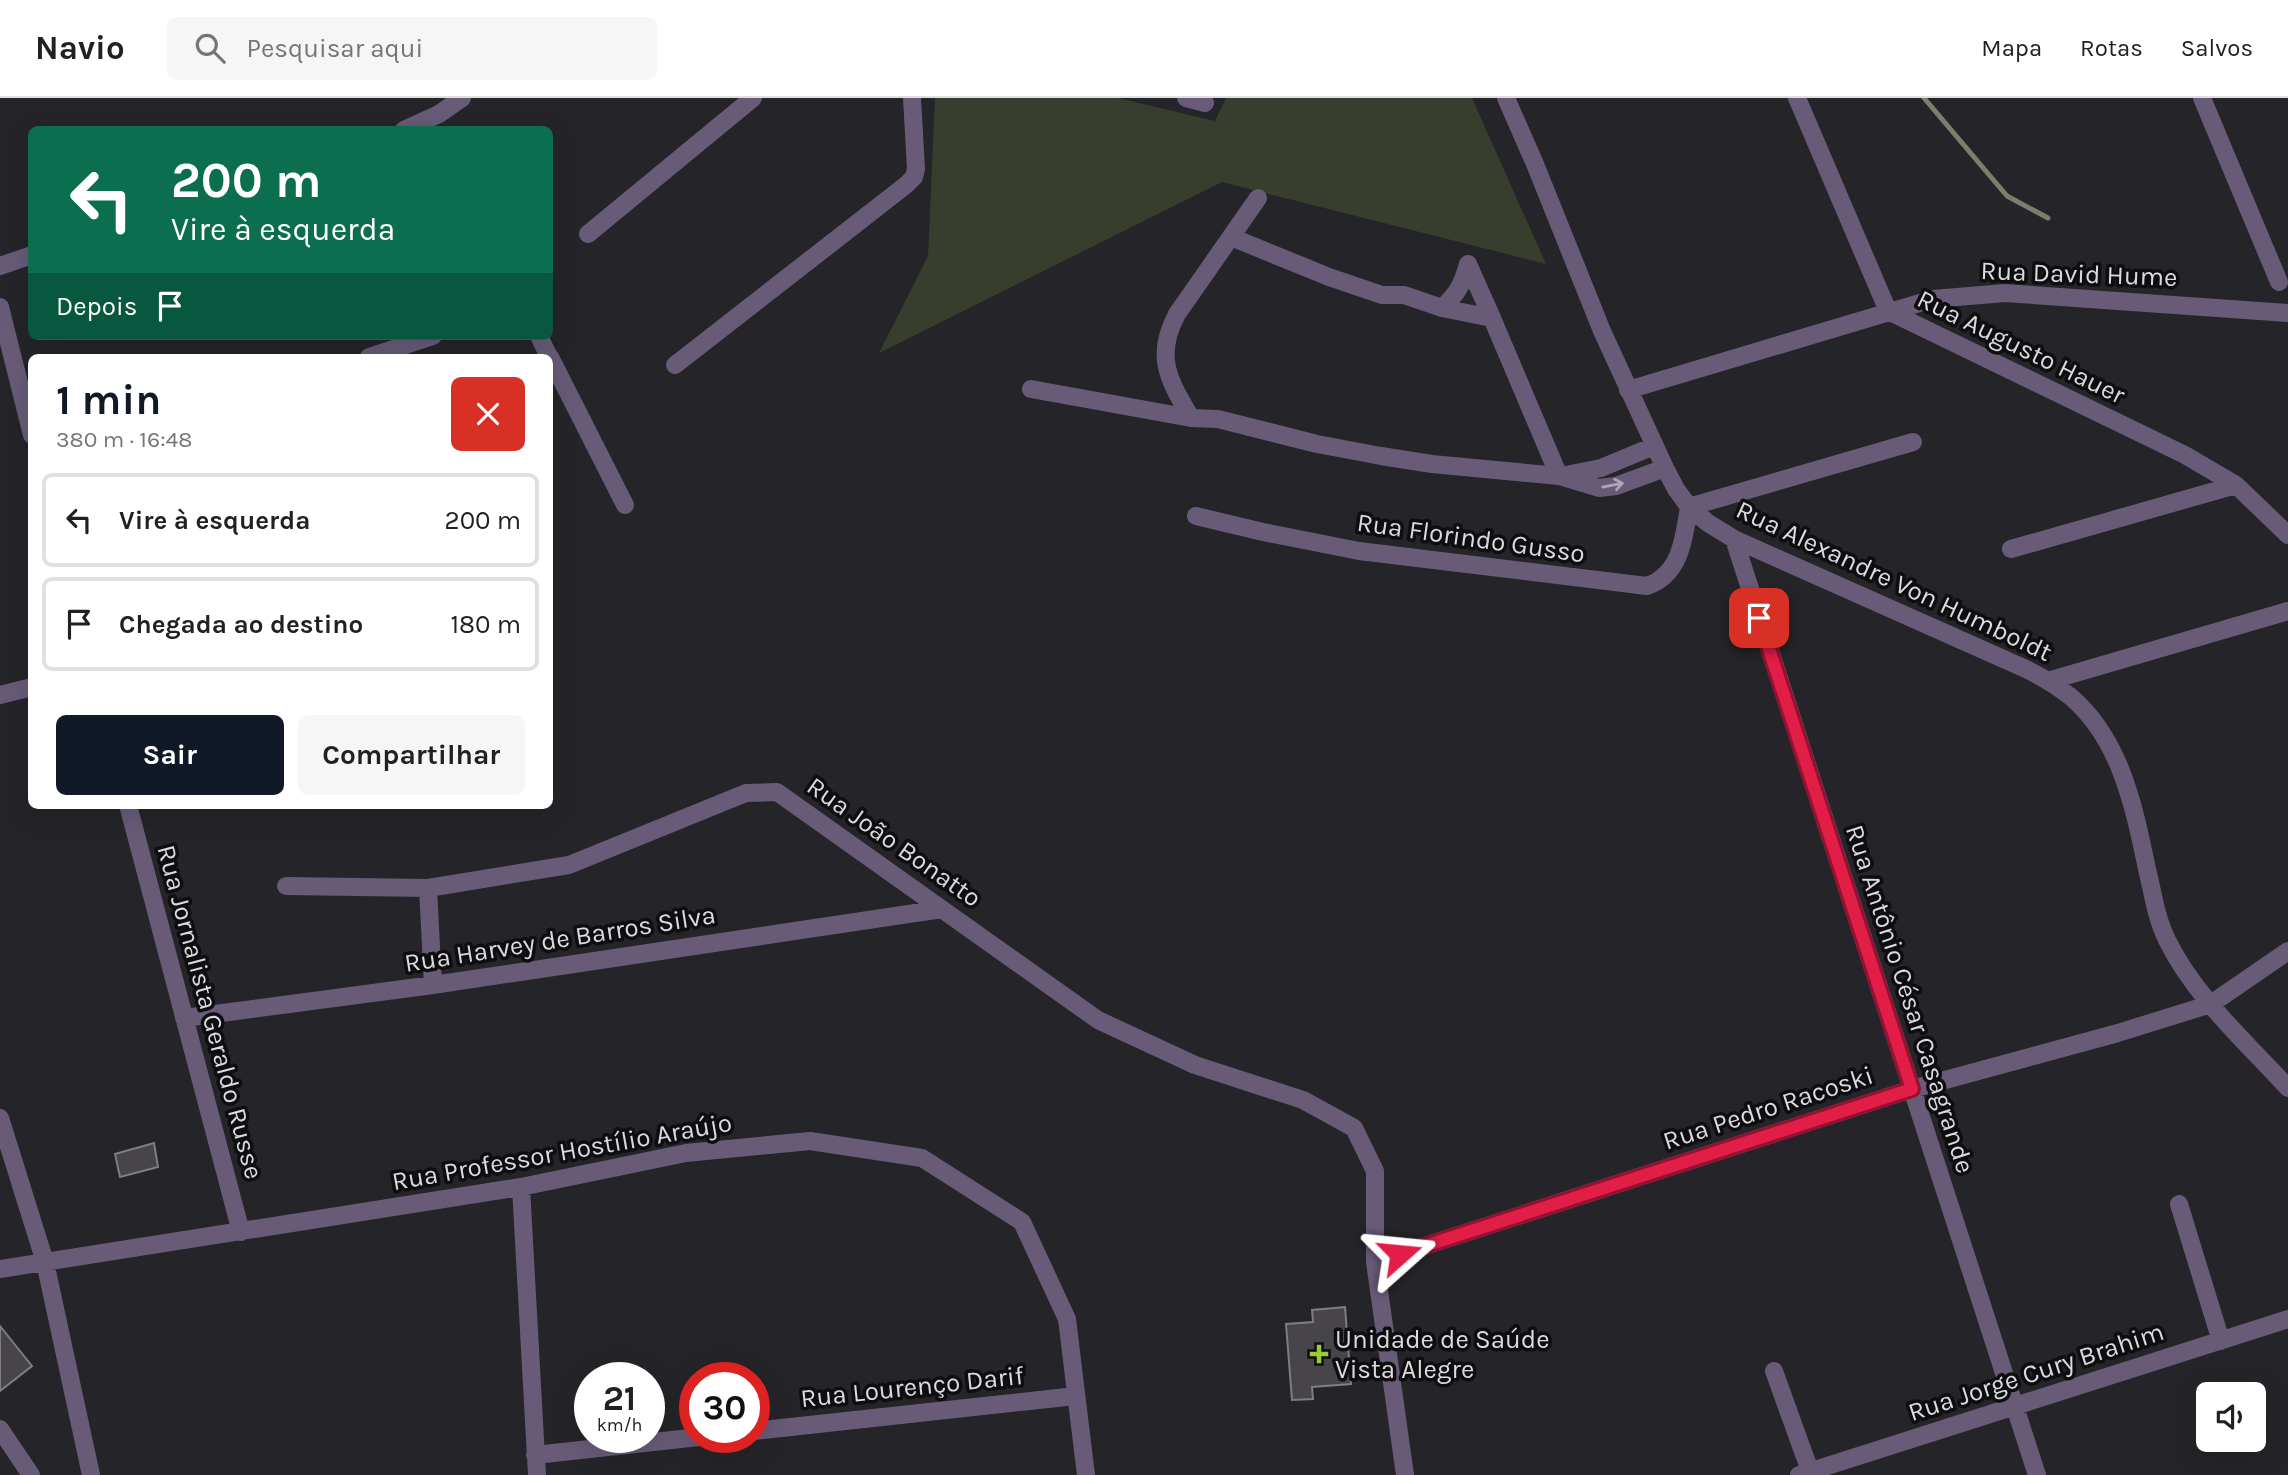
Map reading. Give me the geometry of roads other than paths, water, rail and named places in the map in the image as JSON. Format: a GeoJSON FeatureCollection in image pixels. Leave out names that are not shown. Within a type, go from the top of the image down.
{"type":"FeatureCollection","features":[{"type":"Feature","properties":{"kind":"street"},"geometry":{"type":"LineString","coordinates":[[413,126],[439,114],[462,98]]}},
{"type":"Feature","properties":{"kind":"street"},"geometry":{"type":"LineString","coordinates":[[588,234],[753,98]]}},
{"type":"Feature","properties":{"kind":"street"},"geometry":{"type":"LineString","coordinates":[[675,365],[914,177],[916,169],[912,98]]}},
{"type":"Feature","properties":{"kind":"street"},"geometry":{"type":"LineString","coordinates":[[1186,98],[1205,103]]}},
{"type":"Feature","properties":{"kind":"street","name":"Rua Alexandre Von Humboldt"},"geometry":{"type":"LineString","coordinates":[[1506,98],[1628,390],[1665,468],[1689,507],[1734,539],[2026,669],[2071,697],[2092,719],[2110,745],[2133,806],[2157,915],[2178,961],[2211,1004],[2288,1088]]}},
{"type":"Feature","properties":{"kind":"street","name":"Rua Augusto Hauer"},"geometry":{"type":"LineString","coordinates":[[1797,98],[1888,311],[2185,455],[2236,485],[2288,534]]}},
{"type":"Feature","properties":{"kind":"street"},"geometry":{"type":"LineString","coordinates":[[2202,98],[2279,282]]}},
{"type":"Feature","properties":{"kind":"street"},"geometry":{"type":"LineString","coordinates":[[1191,418],[1172,385],[1166,368],[1165,349],[1169,329],[1258,198]]}},
{"type":"Feature","properties":{"kind":"street"},"geometry":{"type":"LineString","coordinates":[[1231,237],[1382,295],[1411,297],[1442,309],[1492,318]]}},
{"type":"Feature","properties":{"kind":"street"},"geometry":{"type":"LineString","coordinates":[[0,266],[28,256]]}},
{"type":"Feature","properties":{"kind":"street"},"geometry":{"type":"LineString","coordinates":[[1442,309],[1461,286],[1468,264],[1559,476]]}},
{"type":"Feature","properties":{"kind":"street","name":"Rua David Hume"},"geometry":{"type":"LineString","coordinates":[[1628,390],[1933,299],[2005,293],[2288,313]]}},
{"type":"Feature","properties":{"kind":"street"},"geometry":{"type":"LineString","coordinates":[[0,307],[28,419]]}},
{"type":"Feature","properties":{"kind":"street"},"geometry":{"type":"LineString","coordinates":[[378,354],[420,340]]}},
{"type":"Feature","properties":{"kind":"street"},"geometry":{"type":"LineString","coordinates":[[553,365],[625,505]]}},
{"type":"Feature","properties":{"kind":"street"},"geometry":{"type":"LineString","coordinates":[[1031,389],[1191,418],[1218,419],[1317,444],[1432,464],[1559,476],[1607,488],[1665,468]]}},
{"type":"Feature","properties":{"kind":"street"},"geometry":{"type":"LineString","coordinates":[[1689,507],[1913,442]]}},
{"type":"Feature","properties":{"kind":"street"},"geometry":{"type":"LineString","coordinates":[[1559,476],[1601,468],[1654,446]]}},
{"type":"Feature","properties":{"kind":"street"},"geometry":{"type":"LineString","coordinates":[[2011,549],[2236,485]]}},
{"type":"Feature","properties":{"kind":"street","name":"Rua Florindo Gusso"},"geometry":{"type":"LineString","coordinates":[[1196,516],[1359,551],[1639,587],[1654,584],[1671,570],[1679,557],[1684,540],[1689,507]]}},
{"type":"Feature","properties":{"kind":"street","name":"Rua Antônio César Casagrande"},"geometry":{"type":"LineString","coordinates":[[1734,539],[2037,1475]]}},
{"type":"Feature","properties":{"kind":"street"},"geometry":{"type":"LineString","coordinates":[[2048,681],[2288,611]]}},
{"type":"Feature","properties":{"kind":"street"},"geometry":{"type":"LineString","coordinates":[[0,695],[28,688]]}},
{"type":"Feature","properties":{"kind":"street","name":"Rua João Bonatto"},"geometry":{"type":"LineString","coordinates":[[286,886],[428,888],[569,865],[746,793],[777,792],[1098,1020],[1195,1065],[1303,1100],[1354,1128],[1375,1171],[1375,1262]]}},
{"type":"Feature","properties":{"kind":"street","name":"Rua Jornalista Geraldo Russe"},"geometry":{"type":"LineString","coordinates":[[129,809],[241,1232]]}},
{"type":"Feature","properties":{"kind":"street"},"geometry":{"type":"LineString","coordinates":[[428,888],[433,985]]}},
{"type":"Feature","properties":{"kind":"street","name":"Rua Harvey de Barros Silva"},"geometry":{"type":"LineString","coordinates":[[184,1018],[433,985],[942,909]]}},
{"type":"Feature","properties":{"kind":"street","name":"Rua Pedro Racoski"},"geometry":{"type":"LineString","coordinates":[[1375,1262],[1912,1089],[2118,1033],[2211,1004],[2288,951]]}},
{"type":"Feature","properties":{"kind":"street"},"geometry":{"type":"LineString","coordinates":[[0,1118],[45,1262],[91,1475]]}},
{"type":"Feature","properties":{"kind":"street","name":"Rua Professor Hostílio Araújo"},"geometry":{"type":"LineString","coordinates":[[0,1269],[521,1187],[686,1153],[810,1141],[922,1158],[1022,1222],[1067,1319],[1086,1475]]}},
{"type":"Feature","properties":{"kind":"street"},"geometry":{"type":"LineString","coordinates":[[521,1187],[537,1475]]}},
{"type":"Feature","properties":{"kind":"street"},"geometry":{"type":"LineString","coordinates":[[2179,1204],[2221,1341]]}},
{"type":"Feature","properties":{"kind":"street"},"geometry":{"type":"LineString","coordinates":[[1375,1262],[1405,1475]]}},
{"type":"Feature","properties":{"kind":"street","name":"Rua Jorge Cury Brahim"},"geometry":{"type":"LineString","coordinates":[[1805,1473],[2288,1319]]}},
{"type":"Feature","properties":{"kind":"street"},"geometry":{"type":"LineString","coordinates":[[1774,1371],[1805,1473]]}},
{"type":"Feature","properties":{"kind":"street","name":"Rua Lourenço Darif"},"geometry":{"type":"LineString","coordinates":[[770,1429],[1076,1396]]}},
{"type":"Feature","properties":{"kind":"street"},"geometry":{"type":"LineString","coordinates":[[0,1429],[31,1475]]}},
{"type":"Feature","properties":{"kind":"street"},"geometry":{"type":"LineString","coordinates":[[535,1455],[679,1439]]}},
{"type":"Feature","properties":{"kind":"waterway"},"geometry":{"type":"LineString","coordinates":[[1924,98],[2007,196],[2048,218]]}},
{"type":"Feature","properties":{"kind":"place","name":"Unidade de Saúde Vista Alegre"},"geometry":{"type":"Point","coordinates":[1319,1354]}}]}
